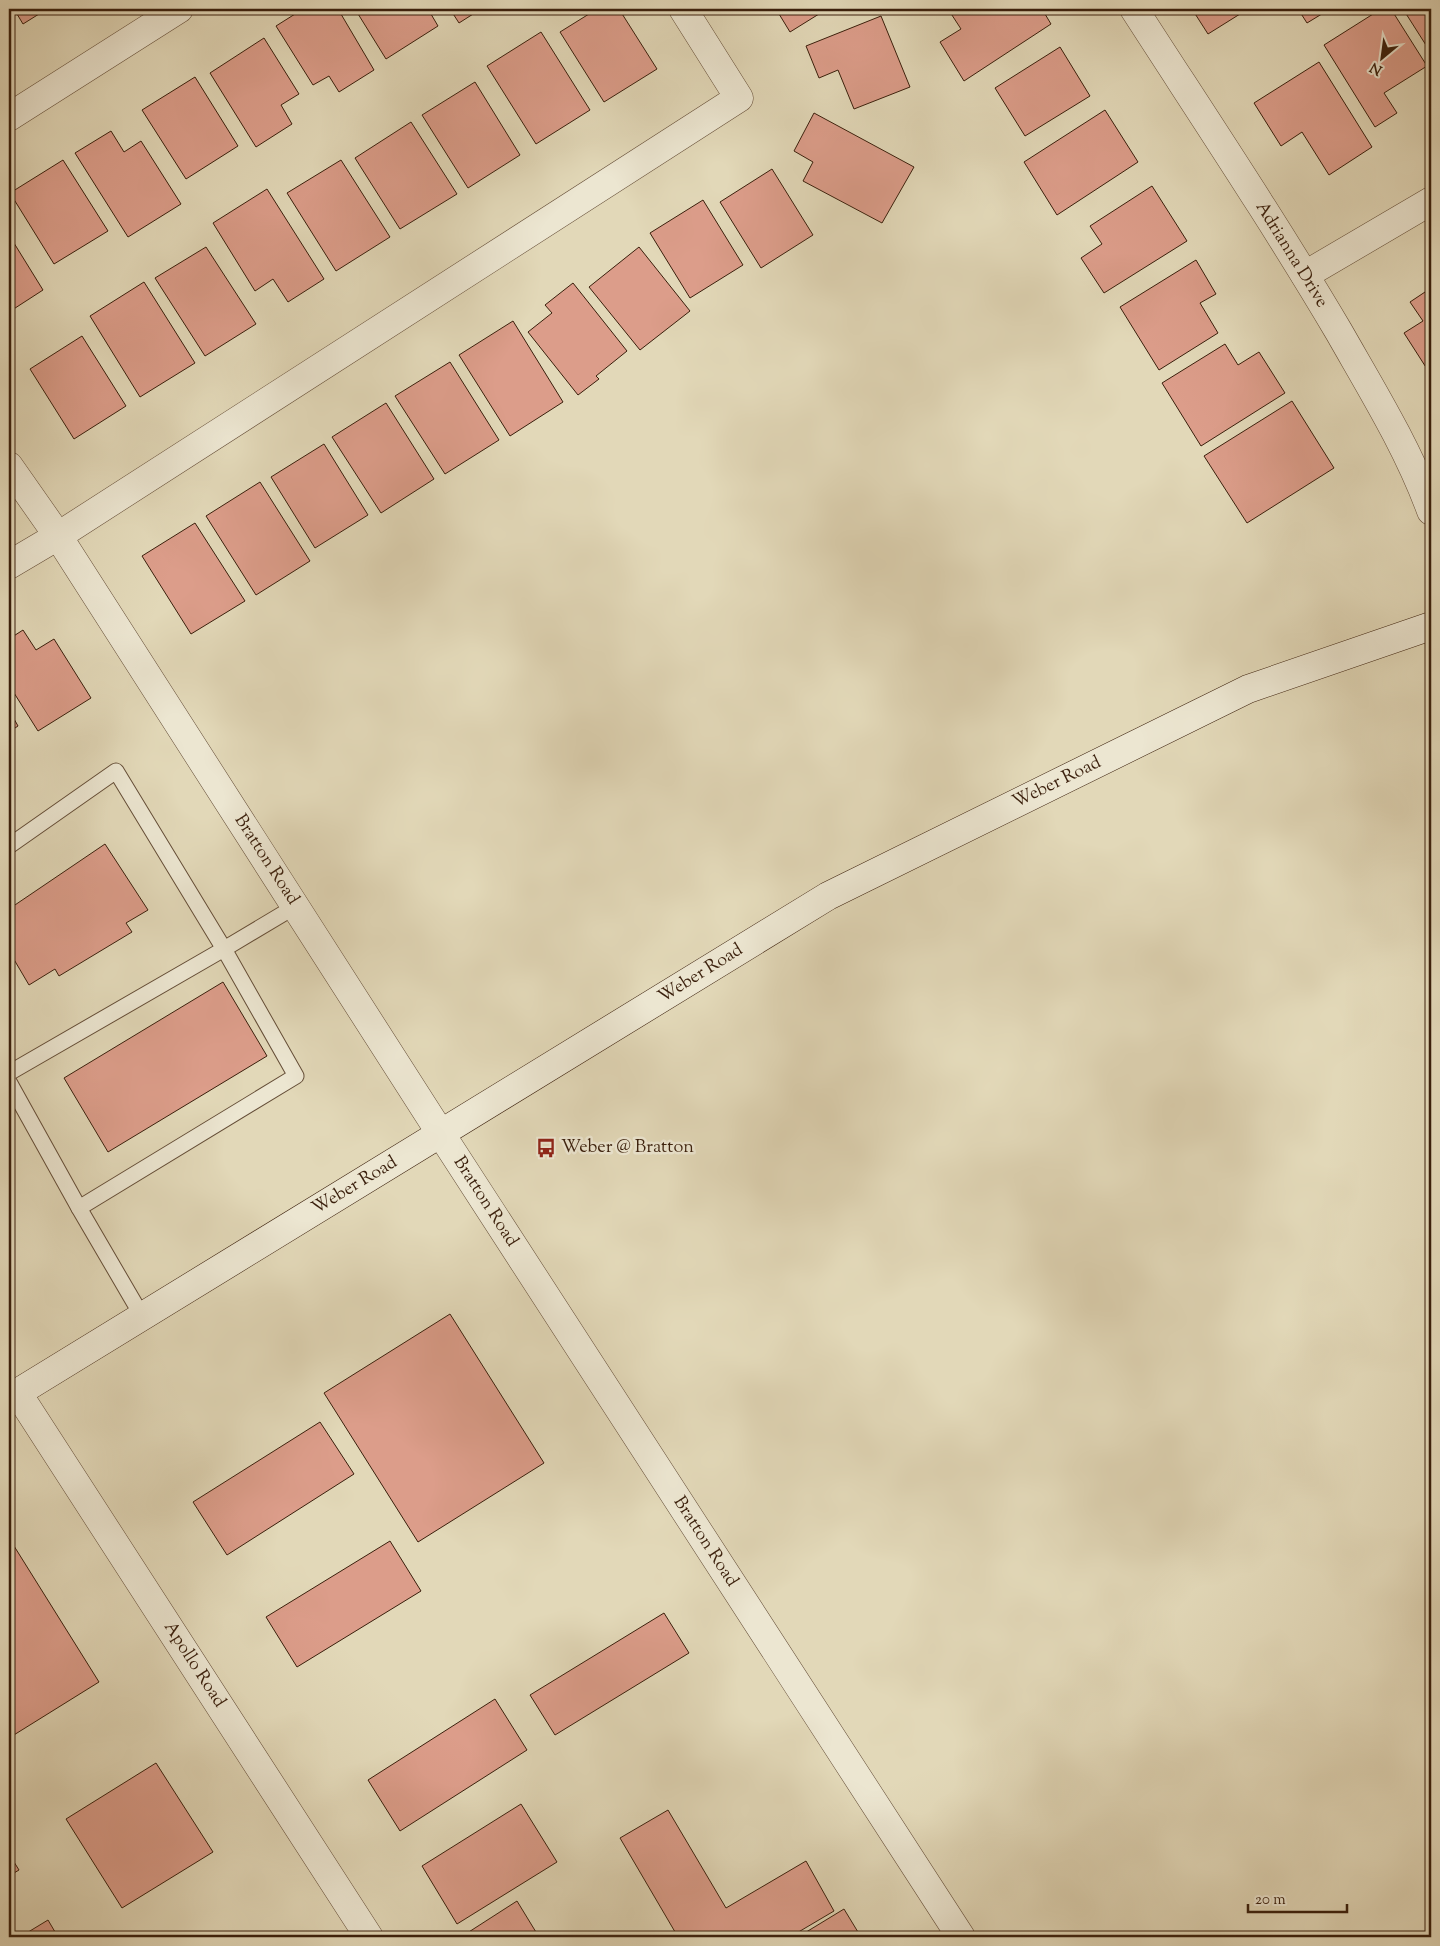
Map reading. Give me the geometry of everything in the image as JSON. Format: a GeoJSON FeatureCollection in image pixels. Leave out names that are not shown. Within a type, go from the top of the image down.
{"type":"FeatureCollection","features":[{"type":"Feature","properties":{"kind":"street"},"geometry":{"type":"LineString","coordinates":[[9,117],[179,9]]}},
{"type":"Feature","properties":{"kind":"street"},"geometry":{"type":"LineString","coordinates":[[9,565],[58,536],[739,98],[683,9]]}},
{"type":"Feature","properties":{"kind":"street","name":"Adrianna Drive"},"geometry":{"type":"LineString","coordinates":[[1134,9],[1305,275],[1374,392],[1423,488],[1431,511]]}},
{"type":"Feature","properties":{"kind":"street"},"geometry":{"type":"LineString","coordinates":[[1305,275],[1431,202]]}},
{"type":"Feature","properties":{"kind":"street","name":"Bratton Road"},"geometry":{"type":"LineString","coordinates":[[9,466],[58,536],[441,1134],[961,1937]]}},
{"type":"Feature","properties":{"kind":"street","name":"Weber Road"},"geometry":{"type":"LineString","coordinates":[[13,1395],[828,896],[1248,689],[1431,626]]}},
{"type":"Feature","properties":{"kind":"street","name":"Apollo Road"},"geometry":{"type":"LineString","coordinates":[[13,1395],[370,1937]]}},
{"type":"Feature","properties":{"kind":"lane"},"geometry":{"type":"LineString","coordinates":[[9,846],[116,771],[224,949],[296,1076],[79,1208]]}},
{"type":"Feature","properties":{"kind":"lane"},"geometry":{"type":"LineString","coordinates":[[9,1073],[296,906]]}},
{"type":"Feature","properties":{"kind":"lane"},"geometry":{"type":"LineString","coordinates":[[9,1082],[142,1316]]}},
{"type":"Feature","properties":{"kind":"building"},"geometry":{"type":"Polygon","coordinates":[[[14,9],[47,9],[23,24],[14,9]]]}},
{"type":"Feature","properties":{"kind":"building"},"geometry":{"type":"Polygon","coordinates":[[[303,9],[338,9],[374,70],[339,92],[329,76],[313,85],[276,26],[303,9]]]}},
{"type":"Feature","properties":{"kind":"building"},"geometry":{"type":"Polygon","coordinates":[[[355,9],[428,9],[438,26],[386,59],[355,9]]]}},
{"type":"Feature","properties":{"kind":"building"},"geometry":{"type":"Polygon","coordinates":[[[450,9],[481,9],[459,23],[450,9]]]}},
{"type":"Feature","properties":{"kind":"building"},"geometry":{"type":"Polygon","coordinates":[[[597,9],[619,9],[657,69],[604,102],[560,32],[597,9]]]}},
{"type":"Feature","properties":{"kind":"building"},"geometry":{"type":"Polygon","coordinates":[[[776,9],[827,9],[790,32],[776,9]]]}},
{"type":"Feature","properties":{"kind":"building"},"geometry":{"type":"Polygon","coordinates":[[[948,9],[1042,9],[1051,24],[964,81],[940,42],[961,29],[948,9]]]}},
{"type":"Feature","properties":{"kind":"building"},"geometry":{"type":"Polygon","coordinates":[[[1192,9],[1248,9],[1208,34],[1192,9]]]}},
{"type":"Feature","properties":{"kind":"building"},"geometry":{"type":"Polygon","coordinates":[[[1298,9],[1330,9],[1307,23],[1298,9]]]}},
{"type":"Feature","properties":{"kind":"building"},"geometry":{"type":"Polygon","coordinates":[[[1381,9],[1391,9],[1427,66],[1384,93],[1397,113],[1375,127],[1324,45],[1381,9]]]}},
{"type":"Feature","properties":{"kind":"building"},"geometry":{"type":"Polygon","coordinates":[[[1403,9],[1431,9],[1431,53],[1403,9]]]}},
{"type":"Feature","properties":{"kind":"building"},"geometry":{"type":"Polygon","coordinates":[[[881,16],[910,87],[854,109],[838,70],[819,78],[806,46],[881,16]]]}},
{"type":"Feature","properties":{"kind":"building"},"geometry":{"type":"Polygon","coordinates":[[[541,32],[590,110],[536,144],[487,66],[541,32]]]}},
{"type":"Feature","properties":{"kind":"building"},"geometry":{"type":"Polygon","coordinates":[[[264,38],[299,94],[281,105],[292,124],[256,147],[210,73],[264,38]]]}},
{"type":"Feature","properties":{"kind":"building"},"geometry":{"type":"Polygon","coordinates":[[[1060,47],[1090,96],[1025,136],[995,88],[1060,47]]]}},
{"type":"Feature","properties":{"kind":"building"},"geometry":{"type":"Polygon","coordinates":[[[1319,62],[1372,147],[1329,175],[1302,132],[1281,146],[1254,103],[1319,62]]]}},
{"type":"Feature","properties":{"kind":"building"},"geometry":{"type":"Polygon","coordinates":[[[195,77],[238,146],[186,179],[142,110],[195,77]]]}},
{"type":"Feature","properties":{"kind":"building"},"geometry":{"type":"Polygon","coordinates":[[[475,82],[520,155],[468,188],[422,115],[475,82]]]}},
{"type":"Feature","properties":{"kind":"building"},"geometry":{"type":"Polygon","coordinates":[[[1105,110],[1138,162],[1057,215],[1024,162],[1105,110]]]}},
{"type":"Feature","properties":{"kind":"building"},"geometry":{"type":"Polygon","coordinates":[[[814,113],[914,167],[882,223],[803,181],[813,162],[794,151],[814,113]]]}},
{"type":"Feature","properties":{"kind":"building"},"geometry":{"type":"Polygon","coordinates":[[[411,122],[457,194],[400,229],[355,158],[411,122]]]}},
{"type":"Feature","properties":{"kind":"building"},"geometry":{"type":"Polygon","coordinates":[[[111,131],[124,152],[141,141],[181,204],[128,237],[75,153],[111,131]]]}},
{"type":"Feature","properties":{"kind":"building"},"geometry":{"type":"Polygon","coordinates":[[[63,160],[108,231],[54,264],[10,193],[63,160]]]}},
{"type":"Feature","properties":{"kind":"building"},"geometry":{"type":"Polygon","coordinates":[[[341,160],[390,237],[336,271],[287,193],[341,160]]]}},
{"type":"Feature","properties":{"kind":"building"},"geometry":{"type":"Polygon","coordinates":[[[772,169],[813,235],[761,268],[720,202],[772,169]]]}},
{"type":"Feature","properties":{"kind":"building"},"geometry":{"type":"Polygon","coordinates":[[[1152,186],[1187,241],[1104,293],[1081,258],[1102,244],[1090,226],[1152,186]]]}},
{"type":"Feature","properties":{"kind":"building"},"geometry":{"type":"Polygon","coordinates":[[[267,189],[324,279],[288,302],[273,279],[255,291],[213,223],[267,189]]]}},
{"type":"Feature","properties":{"kind":"building"},"geometry":{"type":"Polygon","coordinates":[[[703,200],[743,265],[690,298],[650,233],[703,200]]]}},
{"type":"Feature","properties":{"kind":"building"},"geometry":{"type":"Polygon","coordinates":[[[9,235],[43,290],[9,312],[9,235]]]}},
{"type":"Feature","properties":{"kind":"building"},"geometry":{"type":"Polygon","coordinates":[[[206,247],[256,324],[205,356],[155,278],[206,247]]]}},
{"type":"Feature","properties":{"kind":"building"},"geometry":{"type":"Polygon","coordinates":[[[639,247],[690,311],[640,350],[589,287],[639,247]]]}},
{"type":"Feature","properties":{"kind":"building"},"geometry":{"type":"Polygon","coordinates":[[[1196,260],[1216,294],[1200,303],[1218,333],[1159,370],[1120,307],[1196,260]]]}},
{"type":"Feature","properties":{"kind":"building"},"geometry":{"type":"Polygon","coordinates":[[[144,282],[195,363],[140,397],[90,316],[144,282]]]}},
{"type":"Feature","properties":{"kind":"building"},"geometry":{"type":"Polygon","coordinates":[[[573,283],[627,351],[596,376],[599,379],[578,395],[528,332],[552,313],[545,305],[573,283]]]}},
{"type":"Feature","properties":{"kind":"building"},"geometry":{"type":"Polygon","coordinates":[[[1431,288],[1431,370],[1429,372],[1404,333],[1423,321],[1410,302],[1431,288]]]}},
{"type":"Feature","properties":{"kind":"building"},"geometry":{"type":"Polygon","coordinates":[[[513,321],[563,402],[510,436],[459,355],[513,321]]]}},
{"type":"Feature","properties":{"kind":"building"},"geometry":{"type":"Polygon","coordinates":[[[82,336],[126,406],[74,439],[30,369],[82,336]]]}},
{"type":"Feature","properties":{"kind":"building"},"geometry":{"type":"Polygon","coordinates":[[[1225,344],[1238,365],[1259,352],[1285,393],[1201,446],[1162,383],[1225,344]]]}},
{"type":"Feature","properties":{"kind":"building"},"geometry":{"type":"Polygon","coordinates":[[[450,362],[499,440],[445,474],[395,396],[450,362]]]}},
{"type":"Feature","properties":{"kind":"building"},"geometry":{"type":"Polygon","coordinates":[[[1292,401],[1334,468],[1247,523],[1204,456],[1292,401]]]}},
{"type":"Feature","properties":{"kind":"building"},"geometry":{"type":"Polygon","coordinates":[[[386,403],[434,479],[381,513],[332,437],[386,403]]]}},
{"type":"Feature","properties":{"kind":"building"},"geometry":{"type":"Polygon","coordinates":[[[324,444],[368,515],[315,548],[271,477],[324,444]]]}},
{"type":"Feature","properties":{"kind":"building"},"geometry":{"type":"Polygon","coordinates":[[[260,482],[310,561],[256,595],[206,516],[260,482]]]}},
{"type":"Feature","properties":{"kind":"building"},"geometry":{"type":"Polygon","coordinates":[[[195,523],[245,601],[191,634],[142,556],[195,523]]]}},
{"type":"Feature","properties":{"kind":"building"},"geometry":{"type":"Polygon","coordinates":[[[23,630],[36,650],[54,639],[91,698],[38,731],[9,685],[9,639],[23,630]]]}},
{"type":"Feature","properties":{"kind":"building"},"geometry":{"type":"Polygon","coordinates":[[[9,710],[18,726],[9,732],[9,710]]]}},
{"type":"Feature","properties":{"kind":"building"},"geometry":{"type":"Polygon","coordinates":[[[105,844],[148,910],[126,923],[132,932],[59,976],[55,969],[29,985],[9,951],[9,909],[105,844]]]}},
{"type":"Feature","properties":{"kind":"building"},"geometry":{"type":"Polygon","coordinates":[[[223,982],[267,1056],[108,1152],[64,1078],[223,982]]]}},
{"type":"Feature","properties":{"kind":"building"},"geometry":{"type":"Polygon","coordinates":[[[450,1314],[544,1463],[418,1542],[324,1393],[450,1314]]]}},
{"type":"Feature","properties":{"kind":"building"},"geometry":{"type":"Polygon","coordinates":[[[320,1422],[354,1474],[227,1555],[193,1502],[320,1422]]]}},
{"type":"Feature","properties":{"kind":"building"},"geometry":{"type":"Polygon","coordinates":[[[9,1538],[99,1682],[9,1738],[9,1538]]]}},
{"type":"Feature","properties":{"kind":"building"},"geometry":{"type":"Polygon","coordinates":[[[390,1541],[421,1591],[297,1667],[266,1617],[390,1541]]]}},
{"type":"Feature","properties":{"kind":"building"},"geometry":{"type":"Polygon","coordinates":[[[664,1613],[689,1653],[555,1735],[530,1695],[664,1613]]]}},
{"type":"Feature","properties":{"kind":"building"},"geometry":{"type":"Polygon","coordinates":[[[495,1699],[527,1750],[400,1831],[368,1780],[495,1699]]]}},
{"type":"Feature","properties":{"kind":"building"},"geometry":{"type":"Polygon","coordinates":[[[156,1763],[213,1852],[122,1908],[66,1819],[156,1763]]]}},
{"type":"Feature","properties":{"kind":"building"},"geometry":{"type":"Polygon","coordinates":[[[521,1804],[557,1862],[457,1924],[422,1866],[521,1804]]]}},
{"type":"Feature","properties":{"kind":"building"},"geometry":{"type":"Polygon","coordinates":[[[668,1810],[726,1908],[806,1861],[834,1911],[790,1937],[678,1937],[620,1838],[668,1810]]]}},
{"type":"Feature","properties":{"kind":"building"},"geometry":{"type":"Polygon","coordinates":[[[9,1854],[19,1870],[9,1876],[9,1854]]]}},
{"type":"Feature","properties":{"kind":"building"},"geometry":{"type":"Polygon","coordinates":[[[517,1901],[539,1937],[461,1937],[517,1901]]]}},
{"type":"Feature","properties":{"kind":"building"},"geometry":{"type":"Polygon","coordinates":[[[844,1909],[861,1937],[798,1937],[844,1909]]]}},
{"type":"Feature","properties":{"kind":"building"},"geometry":{"type":"Polygon","coordinates":[[[48,1920],[58,1937],[20,1937],[48,1920]]]}},
{"type":"Feature","properties":{"kind":"place","name":"Weber @ Bratton"},"geometry":{"type":"Point","coordinates":[546,1148]}}]}
